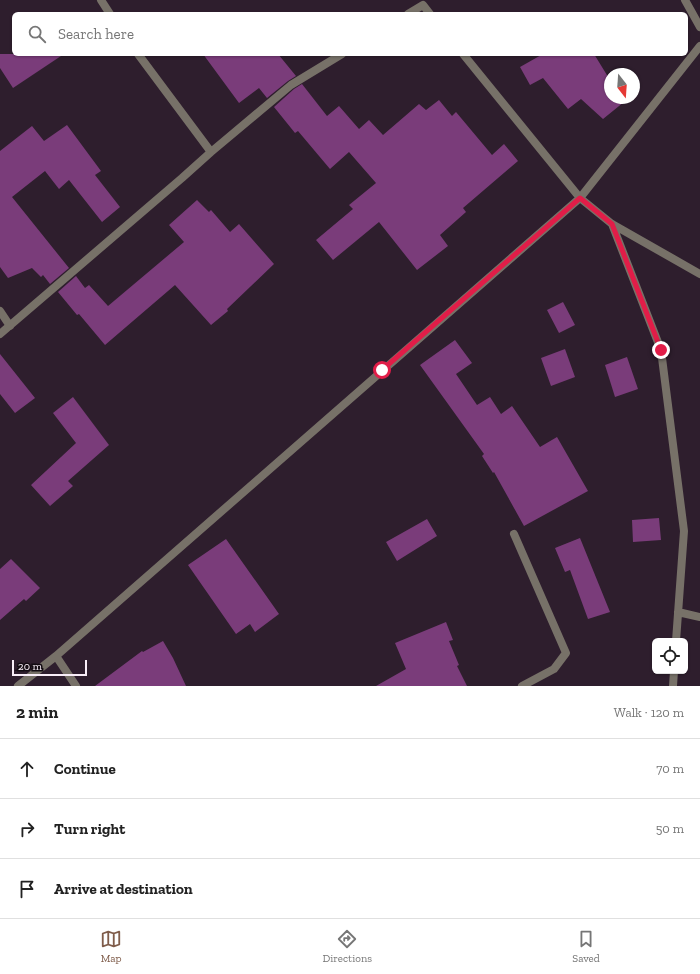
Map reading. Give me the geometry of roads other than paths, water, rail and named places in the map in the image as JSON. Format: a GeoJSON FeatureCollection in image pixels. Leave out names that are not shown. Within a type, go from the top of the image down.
{"type":"FeatureCollection","features":[{"type":"Feature","properties":{"kind":"street"},"geometry":{"type":"LineString","coordinates":[[101,0],[109,12]]}},
{"type":"Feature","properties":{"kind":"street"},"geometry":{"type":"LineString","coordinates":[[685,0],[700,27]]}},
{"type":"Feature","properties":{"kind":"street"},"geometry":{"type":"LineString","coordinates":[[410,12],[421,3],[428,12]]}},
{"type":"Feature","properties":{"kind":"street"},"geometry":{"type":"LineString","coordinates":[[18,686],[56,656],[580,198],[700,46]]}},
{"type":"Feature","properties":{"kind":"street"},"geometry":{"type":"LineString","coordinates":[[139,56],[211,152]]}},
{"type":"Feature","properties":{"kind":"street"},"geometry":{"type":"LineString","coordinates":[[0,334],[211,152],[292,85],[339,56]]}},
{"type":"Feature","properties":{"kind":"street"},"geometry":{"type":"LineString","coordinates":[[465,56],[580,198],[612,224],[700,274]]}},
{"type":"Feature","properties":{"kind":"street"},"geometry":{"type":"LineString","coordinates":[[612,224],[661,350],[684,531],[676,638]]}},
{"type":"Feature","properties":{"kind":"street"},"geometry":{"type":"LineString","coordinates":[[0,311],[10,326]]}},
{"type":"Feature","properties":{"kind":"street"},"geometry":{"type":"LineString","coordinates":[[514,534],[566,653],[554,669],[522,686]]}},
{"type":"Feature","properties":{"kind":"street"},"geometry":{"type":"LineString","coordinates":[[678,612],[700,617]]}},
{"type":"Feature","properties":{"kind":"street"},"geometry":{"type":"LineString","coordinates":[[56,656],[76,686]]}},
{"type":"Feature","properties":{"kind":"street"},"geometry":{"type":"LineString","coordinates":[[673,686],[674,674]]}}]}
